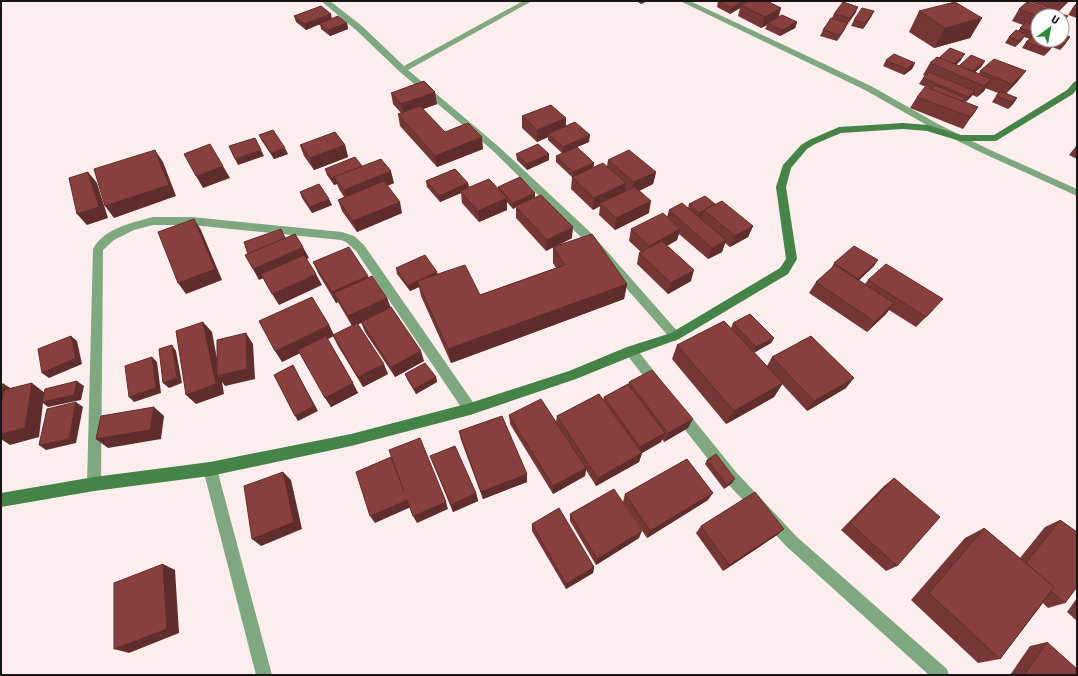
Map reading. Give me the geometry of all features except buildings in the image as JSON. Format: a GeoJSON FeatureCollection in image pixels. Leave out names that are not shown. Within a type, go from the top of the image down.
{"type":"FeatureCollection","features":[{"type":"Feature","properties":{"kind":"main road"},"geometry":{"type":"LineString","coordinates":[[1,500],[94,484],[210,469],[351,440],[470,408],[572,375],[631,351],[675,336],[784,271],[790,264],[792,259],[781,187],[786,167],[804,147],[839,130],[903,126],[928,128],[960,138],[996,138],[1070,92],[1077,84]]}},
{"type":"Feature","properties":{"kind":"street"},"geometry":{"type":"LineString","coordinates":[[325,1],[359,28],[403,70],[494,148],[586,235],[675,336]]}},
{"type":"Feature","properties":{"kind":"street"},"geometry":{"type":"LineString","coordinates":[[403,70],[487,22],[528,1]]}},
{"type":"Feature","properties":{"kind":"street"},"geometry":{"type":"LineString","coordinates":[[684,1],[868,88],[960,138],[1077,192]]}},
{"type":"Feature","properties":{"kind":"street"},"geometry":{"type":"LineString","coordinates":[[94,484],[98,249],[110,237],[131,227],[153,221],[192,221],[263,229],[318,233],[342,236],[350,239],[360,248],[470,408]]}},
{"type":"Feature","properties":{"kind":"street"},"geometry":{"type":"LineString","coordinates":[[631,351],[731,477],[792,542],[941,675]]}},
{"type":"Feature","properties":{"kind":"street"},"geometry":{"type":"LineString","coordinates":[[210,469],[264,675]]}}]}
